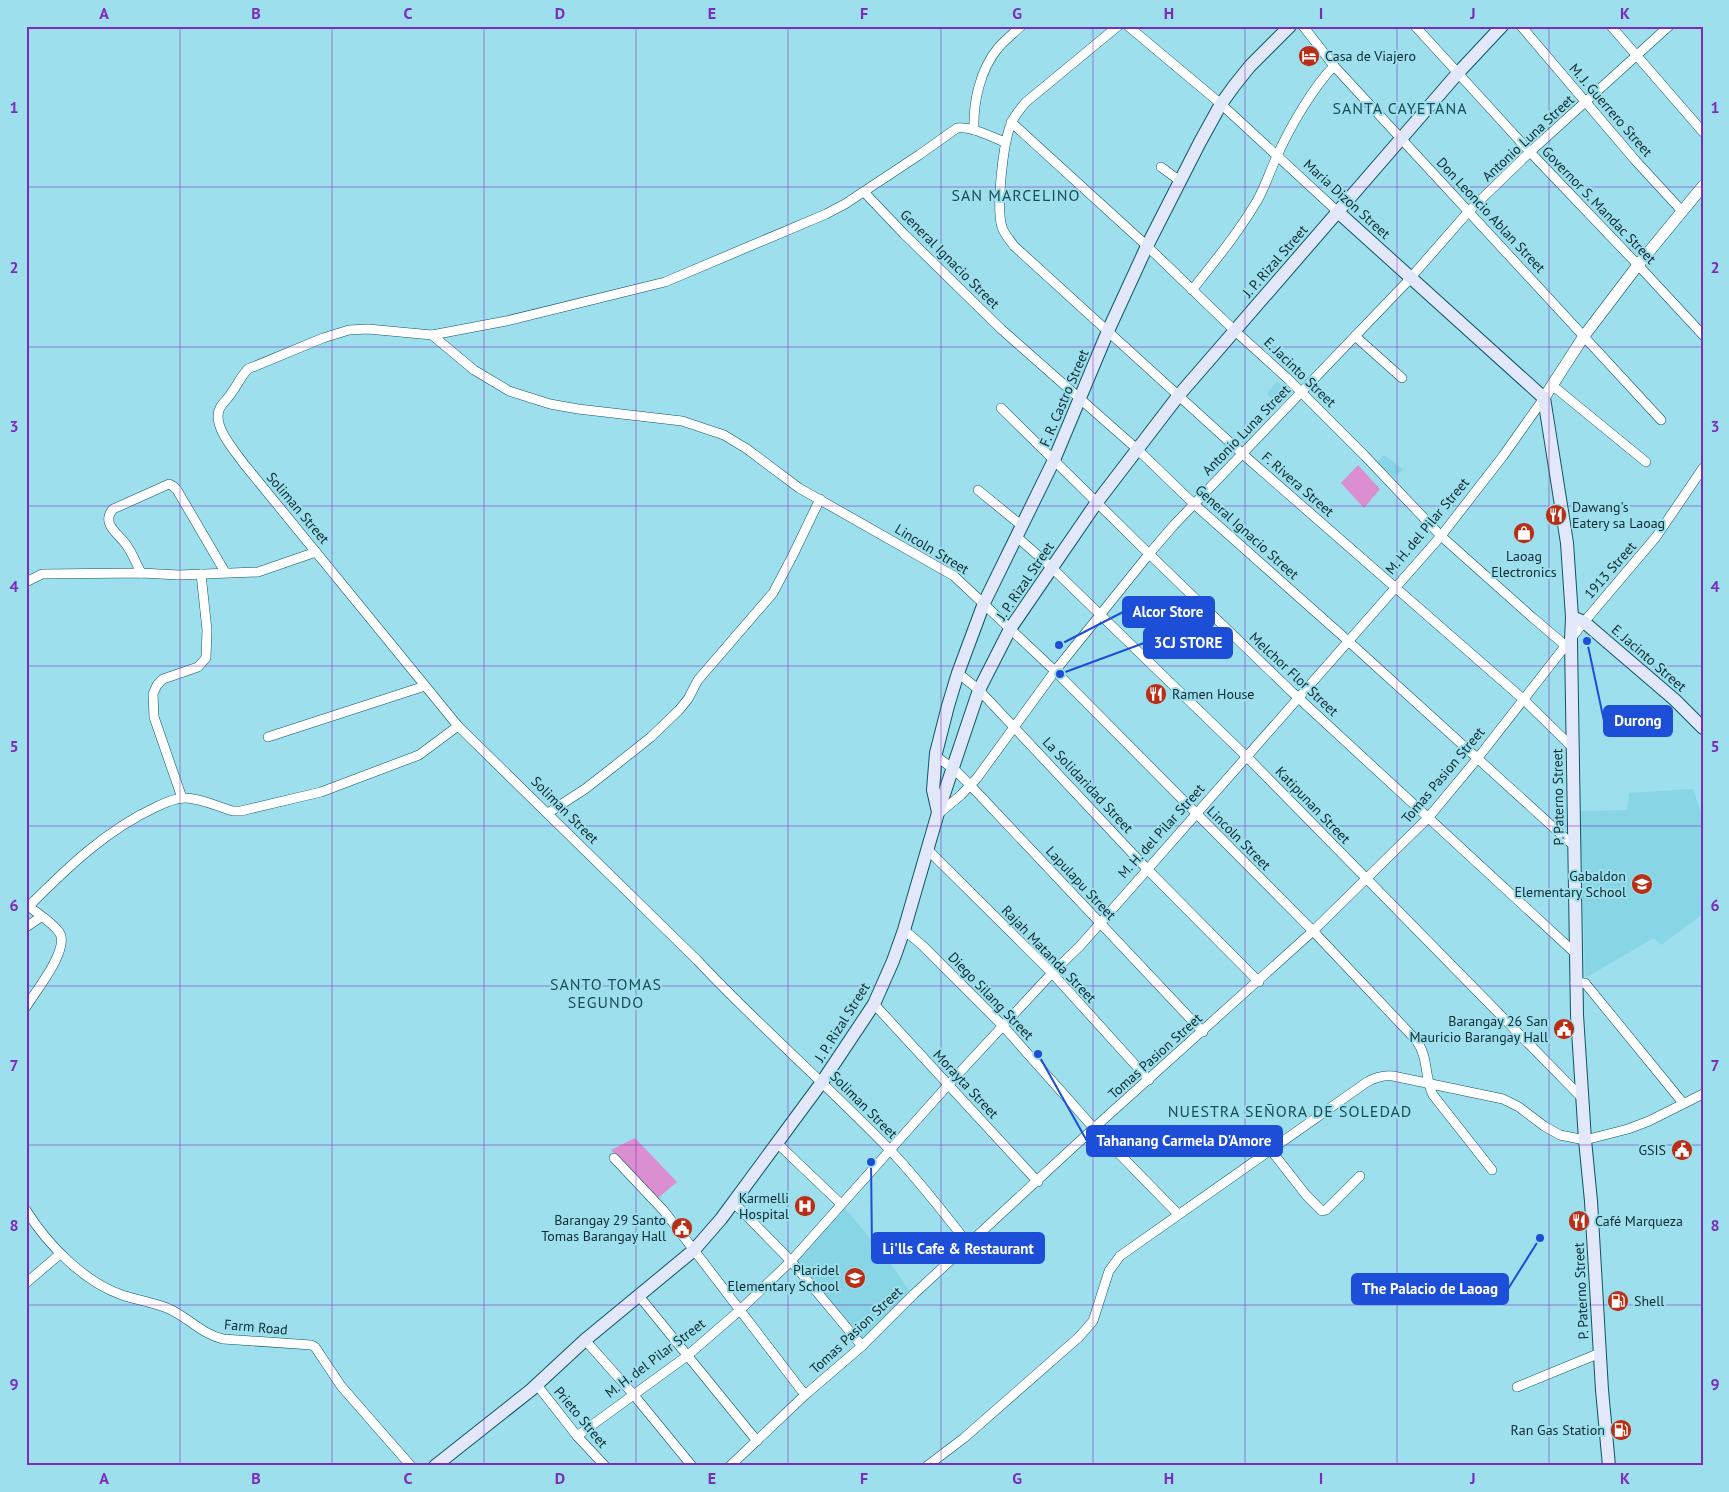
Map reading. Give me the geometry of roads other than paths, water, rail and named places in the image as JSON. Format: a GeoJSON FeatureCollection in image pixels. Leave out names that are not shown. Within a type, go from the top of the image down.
{"type":"FeatureCollection","features":[{"type":"Feature","properties":{"kind":"main road","name":"F. R. Castro Street"},"geometry":{"type":"LineString","coordinates":[[938,814],[933,790],[936,756],[958,673],[984,603],[1054,460],[1108,331],[1180,180],[1221,104],[1250,66],[1290,26]]}},
{"type":"Feature","properties":{"kind":"main road","name":"J. P. Rizal Street"},"geometry":{"type":"LineString","coordinates":[[435,1466],[536,1385],[585,1340],[694,1250],[709,1234],[822,1082],[874,1004],[893,961],[938,814],[979,690],[1010,628],[1096,502],[1179,395],[1401,138],[1502,26]]}},
{"type":"Feature","properties":{"kind":"main road","name":"Maria Dizon Street"},"geometry":{"type":"LineString","coordinates":[[1338,212],[1544,398]]}},
{"type":"Feature","properties":{"kind":"main road","name":"P. Paterno Street"},"geometry":{"type":"LineString","coordinates":[[1544,398],[1578,619],[1568,643],[1572,747],[1576,983],[1585,1140],[1592,1210],[1600,1354],[1609,1466]]}},
{"type":"Feature","properties":{"kind":"main road","name":"E. Jacinto Street"},"geometry":{"type":"LineString","coordinates":[[1578,619],[1675,700],[1703,728]]}},
{"type":"Feature","properties":{"kind":"street"},"geometry":{"type":"LineString","coordinates":[[974,130],[975,105],[985,72],[999,47],[1022,26]]}},
{"type":"Feature","properties":{"kind":"street"},"geometry":{"type":"LineString","coordinates":[[1011,122],[1026,102],[1118,26]]}},
{"type":"Feature","properties":{"kind":"street","name":"Maria Dizon Street"},"geometry":{"type":"LineString","coordinates":[[1128,26],[1221,104],[1338,212]]}},
{"type":"Feature","properties":{"kind":"street","name":"Don Leoncio Ablan Street"},"geometry":{"type":"LineString","coordinates":[[1304,26],[1334,66],[1661,420]]}},
{"type":"Feature","properties":{"kind":"street","name":"Governor S. Mandac Street"},"geometry":{"type":"LineString","coordinates":[[1415,26],[1530,152],[1703,336]]}},
{"type":"Feature","properties":{"kind":"street","name":"M. J. Guerrero Street"},"geometry":{"type":"LineString","coordinates":[[1521,26],[1681,210]]}},
{"type":"Feature","properties":{"kind":"street"},"geometry":{"type":"LineString","coordinates":[[1611,26],[1703,132]]}},
{"type":"Feature","properties":{"kind":"street","name":"Antonio Luna Street"},"geometry":{"type":"LineString","coordinates":[[938,814],[970,786],[1055,671],[1148,554],[1194,504],[1356,336],[1469,211],[1530,152],[1669,26]]}},
{"type":"Feature","properties":{"kind":"street"},"geometry":{"type":"LineString","coordinates":[[1192,290],[1245,221],[1263,189],[1277,155],[1313,92],[1334,66]]}},
{"type":"Feature","properties":{"kind":"street","name":"F. Rivera Street"},"geometry":{"type":"LineString","coordinates":[[1011,122],[1005,142],[1000,205],[1002,226],[1014,246],[1242,453],[1523,699],[1572,747]]}},
{"type":"Feature","properties":{"kind":"street","name":"E. Jacinto Street"},"geometry":{"type":"LineString","coordinates":[[1011,122],[1147,246],[1287,378],[1441,536],[1532,618],[1568,643]]}},
{"type":"Feature","properties":{"kind":"street"},"geometry":{"type":"LineString","coordinates":[[432,335],[515,318],[665,282],[826,214],[920,156],[952,131],[963,127],[1005,142]]}},
{"type":"Feature","properties":{"kind":"street"},"geometry":{"type":"LineString","coordinates":[[1161,167],[1180,180]]}},
{"type":"Feature","properties":{"kind":"street","name":"M. H. del Pilar Street"},"geometry":{"type":"LineString","coordinates":[[577,1436],[687,1356],[740,1310],[791,1261],[948,1085],[1052,973],[1080,946],[1441,536],[1473,496],[1544,398],[1584,336],[1681,210],[1703,186]]}},
{"type":"Feature","properties":{"kind":"street","name":"General Ignacio Street"},"geometry":{"type":"LineString","coordinates":[[864,192],[1001,329],[1137,449],[1194,504],[1574,846]]}},
{"type":"Feature","properties":{"kind":"street","name":"Soliman Street"},"geometry":{"type":"LineString","coordinates":[[432,335],[368,329],[349,330],[254,365],[242,375],[233,392],[220,408],[218,421],[220,429],[244,464],[458,726],[890,1150],[925,1189],[969,1245]]}},
{"type":"Feature","properties":{"kind":"street","name":"Lincoln Street"},"geometry":{"type":"LineString","coordinates":[[432,335],[474,370],[509,391],[550,404],[578,410],[682,421],[715,431],[747,449],[799,488],[954,576],[1055,671],[1313,931],[1420,1045],[1426,1058],[1429,1083]]}},
{"type":"Feature","properties":{"kind":"street"},"geometry":{"type":"LineString","coordinates":[[1356,336],[1402,378]]}},
{"type":"Feature","properties":{"kind":"street"},"geometry":{"type":"LineString","coordinates":[[1552,385],[1646,462]]}},
{"type":"Feature","properties":{"kind":"street","name":"Melchor Flor Street"},"geometry":{"type":"LineString","coordinates":[[1001,408],[1148,554],[1299,699],[1575,953]]}},
{"type":"Feature","properties":{"kind":"street","name":"1913 Street"},"geometry":{"type":"LineString","coordinates":[[1578,619],[1656,537],[1703,468]]}},
{"type":"Feature","properties":{"kind":"street"},"geometry":{"type":"LineString","coordinates":[[141,573],[132,554],[110,524],[108,517],[113,509],[169,484],[176,490],[225,572]]}},
{"type":"Feature","properties":{"kind":"street","name":"Katipunan Street"},"geometry":{"type":"LineString","coordinates":[[978,490],[1019,531],[1051,567],[1247,757],[1583,1099]]}},
{"type":"Feature","properties":{"kind":"street"},"geometry":{"type":"LineString","coordinates":[[548,813],[585,789],[628,756],[666,724],[685,704],[698,680],[773,593],[794,555],[820,499]]}},
{"type":"Feature","properties":{"kind":"street"},"geometry":{"type":"LineString","coordinates":[[26,582],[42,574],[141,573],[179,575],[265,570],[316,552]]}},
{"type":"Feature","properties":{"kind":"street"},"geometry":{"type":"LineString","coordinates":[[182,798],[154,717],[152,702],[154,690],[160,682],[175,674],[198,667],[206,658],[207,630],[201,574]]}},
{"type":"Feature","properties":{"kind":"street","name":"Tomas Pasion Street"},"geometry":{"type":"LineString","coordinates":[[730,1466],[862,1346],[914,1294],[1038,1182],[1094,1128],[1259,982],[1366,879],[1428,818],[1568,643]]}},
{"type":"Feature","properties":{"kind":"street","name":"La Solidaridad Street"},"geometry":{"type":"LineString","coordinates":[[958,673],[979,690],[1148,870],[1259,982]]}},
{"type":"Feature","properties":{"kind":"street"},"geometry":{"type":"LineString","coordinates":[[268,738],[425,686]]}},
{"type":"Feature","properties":{"kind":"street"},"geometry":{"type":"LineString","coordinates":[[26,1007],[54,963],[62,943],[58,932],[27,905],[71,864],[136,816],[167,802],[182,798],[233,811],[241,811],[321,792],[419,755],[458,726]]}},
{"type":"Feature","properties":{"kind":"street","name":"Lapulapu Street"},"geometry":{"type":"LineString","coordinates":[[936,756],[953,768],[1203,1032]]}},
{"type":"Feature","properties":{"kind":"street","name":"Rajah Matanda Street"},"geometry":{"type":"LineString","coordinates":[[927,850],[1052,973],[1149,1080]]}},
{"type":"Feature","properties":{"kind":"street"},"geometry":{"type":"LineString","coordinates":[[26,928],[41,917]]}},
{"type":"Feature","properties":{"kind":"street","name":"Diego Silang Street"},"geometry":{"type":"LineString","coordinates":[[904,930],[923,946],[1004,1026],[1094,1128],[1178,1214]]}},
{"type":"Feature","properties":{"kind":"street"},"geometry":{"type":"LineString","coordinates":[[1576,983],[1585,983],[1683,1103]]}},
{"type":"Feature","properties":{"kind":"street","name":"Morayta Street"},"geometry":{"type":"LineString","coordinates":[[874,1004],[1038,1182]]}},
{"type":"Feature","properties":{"kind":"street"},"geometry":{"type":"LineString","coordinates":[[927,1466],[964,1438],[1079,1337],[1093,1321],[1109,1271],[1120,1256],[1367,1082],[1384,1076],[1429,1083],[1503,1099],[1519,1107],[1560,1135],[1585,1140],[1628,1129],[1703,1094]]}},
{"type":"Feature","properties":{"kind":"street"},"geometry":{"type":"LineString","coordinates":[[1429,1083],[1433,1096],[1492,1170]]}},
{"type":"Feature","properties":{"kind":"street"},"geometry":{"type":"LineString","coordinates":[[776,1143],[841,1204]]}},
{"type":"Feature","properties":{"kind":"street"},"geometry":{"type":"LineString","coordinates":[[1270,1149],[1306,1195],[1322,1211],[1326,1210],[1360,1176]]}},
{"type":"Feature","properties":{"kind":"street"},"geometry":{"type":"LineString","coordinates":[[614,1158],[664,1211],[805,1396]]}},
{"type":"Feature","properties":{"kind":"street"},"geometry":{"type":"LineString","coordinates":[[733,1202],[791,1261],[862,1346]]}},
{"type":"Feature","properties":{"kind":"street","name":"Farm Road"},"geometry":{"type":"LineString","coordinates":[[26,1210],[60,1254],[104,1287],[122,1295],[167,1308],[182,1315],[213,1336],[223,1339],[311,1345],[315,1347],[342,1386],[411,1466]]}},
{"type":"Feature","properties":{"kind":"street"},"geometry":{"type":"LineString","coordinates":[[26,1283],[60,1254]]}},
{"type":"Feature","properties":{"kind":"street"},"geometry":{"type":"LineString","coordinates":[[639,1296],[757,1441]]}},
{"type":"Feature","properties":{"kind":"street"},"geometry":{"type":"LineString","coordinates":[[585,1340],[633,1394],[692,1466]]}},
{"type":"Feature","properties":{"kind":"street"},"geometry":{"type":"LineString","coordinates":[[1517,1387],[1600,1354]]}},
{"type":"Feature","properties":{"kind":"street","name":"Prieto Street"},"geometry":{"type":"LineString","coordinates":[[536,1385],[577,1436],[605,1466]]}},
{"type":"Feature","properties":{"kind":"place","name":"Casa de Viajero"},"geometry":{"type":"Point","coordinates":[1309,56]}},
{"type":"Feature","properties":{"kind":"place","name":"Dawang's Eatery sa Laoag"},"geometry":{"type":"Point","coordinates":[1556,515]}},
{"type":"Feature","properties":{"kind":"place","name":"Laoag Electronics"},"geometry":{"type":"Point","coordinates":[1524,533]}},
{"type":"Feature","properties":{"kind":"place","name":"Durong"},"geometry":{"type":"Point","coordinates":[1587,641]}},
{"type":"Feature","properties":{"kind":"place","name":"Alcor Store"},"geometry":{"type":"Point","coordinates":[1059,645]}},
{"type":"Feature","properties":{"kind":"place","name":"3CJ STORE"},"geometry":{"type":"Point","coordinates":[1060,674]}},
{"type":"Feature","properties":{"kind":"place","name":"Ramen House"},"geometry":{"type":"Point","coordinates":[1156,694]}},
{"type":"Feature","properties":{"kind":"place","name":"Gabaldon Elementary School"},"geometry":{"type":"Point","coordinates":[1642,884]}},
{"type":"Feature","properties":{"kind":"place","name":"Barangay 26 San Mauricio Barangay Hall"},"geometry":{"type":"Point","coordinates":[1564,1029]}},
{"type":"Feature","properties":{"kind":"place","name":"Tahanang Carmela D'Amore"},"geometry":{"type":"Point","coordinates":[1038,1054]}},
{"type":"Feature","properties":{"kind":"place","name":"GSIS"},"geometry":{"type":"Point","coordinates":[1682,1150]}},
{"type":"Feature","properties":{"kind":"place","name":"Li'lls Cafe & Restaurant"},"geometry":{"type":"Point","coordinates":[871,1162]}},
{"type":"Feature","properties":{"kind":"place","name":"Karmelli Hospital"},"geometry":{"type":"Point","coordinates":[805,1206]}},
{"type":"Feature","properties":{"kind":"place","name":"Café Marqueza"},"geometry":{"type":"Point","coordinates":[1579,1221]}},
{"type":"Feature","properties":{"kind":"place","name":"Barangay 29 Santo Tomas Barangay Hall"},"geometry":{"type":"Point","coordinates":[682,1228]}},
{"type":"Feature","properties":{"kind":"place","name":"The Palacio de Laoag"},"geometry":{"type":"Point","coordinates":[1540,1238]}},
{"type":"Feature","properties":{"kind":"place","name":"Plaridel Elementary School"},"geometry":{"type":"Point","coordinates":[855,1278]}},
{"type":"Feature","properties":{"kind":"place","name":"Shell"},"geometry":{"type":"Point","coordinates":[1618,1301]}},
{"type":"Feature","properties":{"kind":"place","name":"Ran Gas Station"},"geometry":{"type":"Point","coordinates":[1621,1430]}},
{"type":"Feature","properties":{"kind":"district","name":"SANTA CAYETANA"},"geometry":{"type":"Point","coordinates":[1400,108]}},
{"type":"Feature","properties":{"kind":"district","name":"SAN MARCELINO"},"geometry":{"type":"Point","coordinates":[1016,195]}},
{"type":"Feature","properties":{"kind":"district","name":"SANTO TOMAS SEGUNDO"},"geometry":{"type":"Point","coordinates":[606,993]}},
{"type":"Feature","properties":{"kind":"district","name":"NUESTRA SEÑORA DE SOLEDAD"},"geometry":{"type":"Point","coordinates":[1290,1111]}}]}
